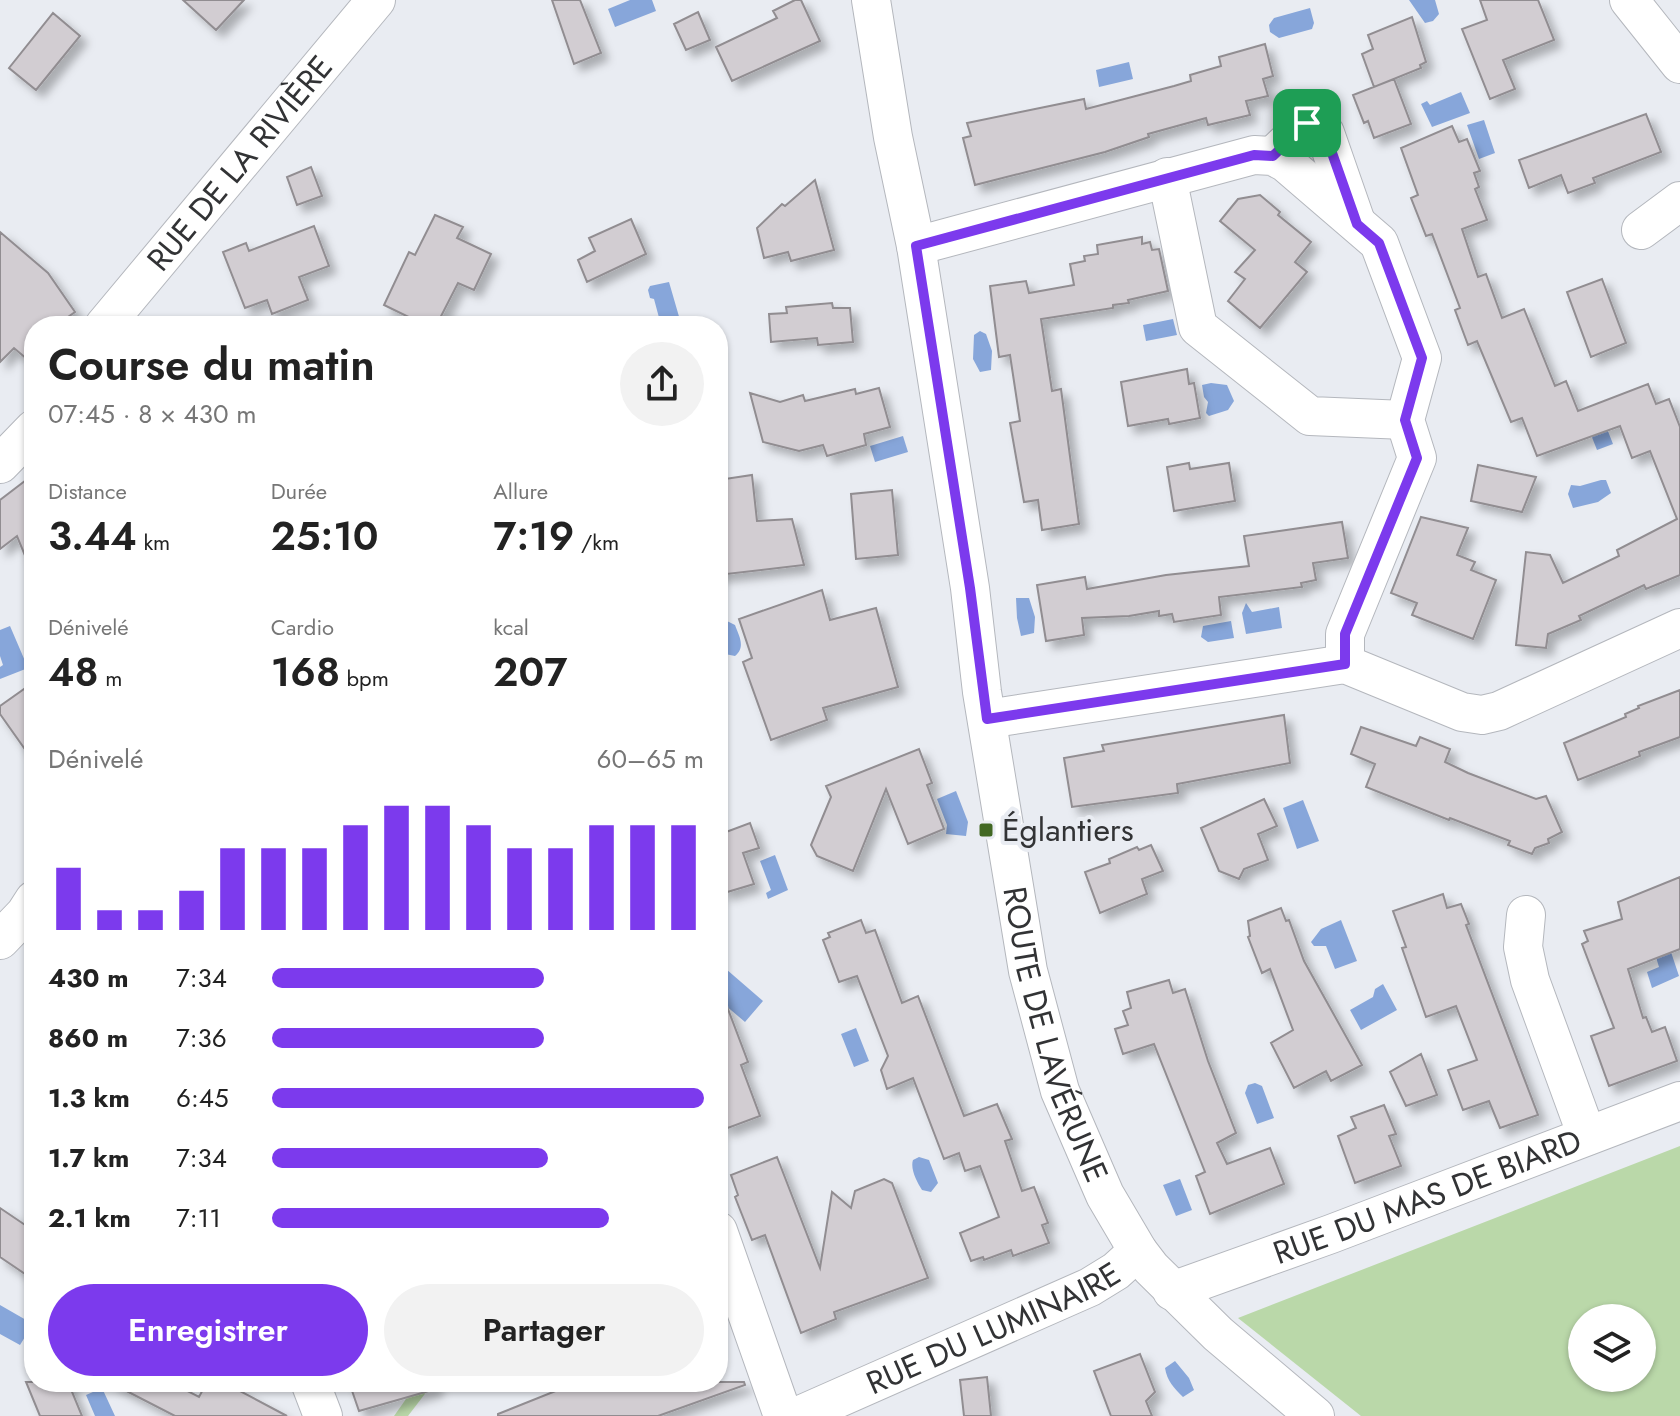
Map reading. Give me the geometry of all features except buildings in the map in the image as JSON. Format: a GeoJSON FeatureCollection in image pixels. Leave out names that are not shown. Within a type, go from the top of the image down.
{"type":"FeatureCollection","features":[{"type":"Feature","properties":{"kind":"street","name":"RUE DE LA RIVIÈRE"},"geometry":{"type":"LineString","coordinates":[[112,316],[376,0]]}},
{"type":"Feature","properties":{"kind":"street","name":"ROUTE DE LAVÉRUNE"},"geometry":{"type":"LineString","coordinates":[[871,0],[893,137],[916,246],[1028,971],[1060,1091],[1105,1195],[1138,1251],[1172,1291],[1218,1334],[1315,1416]]}},
{"type":"Feature","properties":{"kind":"street"},"geometry":{"type":"LineString","coordinates":[[1629,0],[1680,64]]}},
{"type":"Feature","properties":{"kind":"street"},"geometry":{"type":"LineString","coordinates":[[916,246],[1254,155],[1273,156],[1307,123],[1318,125],[1325,133],[1357,224],[1379,243],[1422,358],[1405,420],[1417,458],[1345,634],[1345,664]]}},
{"type":"Feature","properties":{"kind":"street"},"geometry":{"type":"LineString","coordinates":[[1167,177],[1198,327],[1310,416],[1405,420]]}},
{"type":"Feature","properties":{"kind":"street"},"geometry":{"type":"LineString","coordinates":[[1641,230],[1680,201]]}},
{"type":"Feature","properties":{"kind":"street"},"geometry":{"type":"LineString","coordinates":[[0,428],[24,424]]}},
{"type":"Feature","properties":{"kind":"street"},"geometry":{"type":"LineString","coordinates":[[0,464],[24,439]]}},
{"type":"Feature","properties":{"kind":"street"},"geometry":{"type":"LineString","coordinates":[[987,719],[1345,664],[1462,712],[1482,715],[1499,711],[1680,628]]}},
{"type":"Feature","properties":{"kind":"street"},"geometry":{"type":"LineString","coordinates":[[0,940],[24,912]]}},
{"type":"Feature","properties":{"kind":"street"},"geometry":{"type":"LineString","coordinates":[[1526,915],[1523,947],[1530,980],[1587,1136]]}},
{"type":"Feature","properties":{"kind":"street","name":"RUE DU MAS DE BIARD"},"geometry":{"type":"LineString","coordinates":[[1172,1291],[1680,1101]]}},
{"type":"Feature","properties":{"kind":"street","name":"RUE DU LUMINAIRE"},"geometry":{"type":"LineString","coordinates":[[798,1416],[1090,1287],[1116,1271],[1138,1251]]}},
{"type":"Feature","properties":{"kind":"street"},"geometry":{"type":"LineString","coordinates":[[728,1259],[783,1416]]}},
{"type":"Feature","properties":{"kind":"street"},"geometry":{"type":"LineString","coordinates":[[314,1392],[323,1416]]}},
{"type":"Feature","properties":{"kind":"green space"},"geometry":{"type":"Polygon","coordinates":[[[1680,1146],[1680,1416],[1361,1416],[1238,1318],[1680,1146]]]}},
{"type":"Feature","properties":{"kind":"green space"},"geometry":{"type":"Polygon","coordinates":[[[411,1392],[426,1392],[408,1416],[394,1416],[411,1392]]]}},
{"type":"Feature","properties":{"kind":"water"},"geometry":{"type":"Polygon","coordinates":[[[630,0],[652,0],[656,11],[615,27],[608,9],[630,0]]]}},
{"type":"Feature","properties":{"kind":"water"},"geometry":{"type":"Polygon","coordinates":[[[1409,0],[1435,0],[1439,14],[1433,21],[1425,23],[1409,0]]]}},
{"type":"Feature","properties":{"kind":"water"},"geometry":{"type":"Polygon","coordinates":[[[1310,8],[1314,23],[1312,29],[1279,38],[1270,32],[1269,25],[1274,18],[1310,8]]]}},
{"type":"Feature","properties":{"kind":"water"},"geometry":{"type":"Polygon","coordinates":[[[1129,62],[1133,79],[1099,87],[1096,70],[1129,62]]]}},
{"type":"Feature","properties":{"kind":"water"},"geometry":{"type":"Polygon","coordinates":[[[1461,92],[1470,113],[1432,127],[1421,104],[1427,101],[1430,105],[1461,92]]]}},
{"type":"Feature","properties":{"kind":"water"},"geometry":{"type":"Polygon","coordinates":[[[1484,120],[1495,153],[1479,159],[1467,125],[1484,120]]]}},
{"type":"Feature","properties":{"kind":"water"},"geometry":{"type":"Polygon","coordinates":[[[669,282],[679,316],[659,316],[654,299],[650,298],[650,286],[669,282]]]}},
{"type":"Feature","properties":{"kind":"water"},"geometry":{"type":"Polygon","coordinates":[[[1173,319],[1177,335],[1146,341],[1143,325],[1173,319]]]}},
{"type":"Feature","properties":{"kind":"water"},"geometry":{"type":"Polygon","coordinates":[[[980,331],[986,334],[992,351],[991,370],[980,372],[973,359],[974,335],[980,331]]]}},
{"type":"Feature","properties":{"kind":"water"},"geometry":{"type":"Polygon","coordinates":[[[1202,385],[1227,385],[1234,401],[1228,410],[1209,416],[1202,385]]]}},
{"type":"Feature","properties":{"kind":"water"},"geometry":{"type":"Polygon","coordinates":[[[1600,411],[1613,444],[1597,450],[1584,417],[1600,411]]]}},
{"type":"Feature","properties":{"kind":"water"},"geometry":{"type":"Polygon","coordinates":[[[903,436],[908,452],[875,462],[870,446],[903,436]]]}},
{"type":"Feature","properties":{"kind":"water"},"geometry":{"type":"Polygon","coordinates":[[[1606,480],[1611,493],[1598,502],[1573,508],[1568,494],[1571,485],[1580,486],[1606,480]]]}},
{"type":"Feature","properties":{"kind":"water"},"geometry":{"type":"Polygon","coordinates":[[[1016,598],[1029,598],[1035,617],[1034,633],[1021,636],[1016,598]]]}},
{"type":"Feature","properties":{"kind":"water"},"geometry":{"type":"Polygon","coordinates":[[[1246,603],[1252,612],[1279,607],[1282,628],[1246,634],[1242,613],[1246,603]]]}},
{"type":"Feature","properties":{"kind":"water"},"geometry":{"type":"Polygon","coordinates":[[[1231,621],[1234,638],[1208,642],[1201,637],[1203,626],[1231,621]]]}},
{"type":"Feature","properties":{"kind":"water"},"geometry":{"type":"Polygon","coordinates":[[[728,622],[735,625],[740,637],[740,649],[735,656],[728,655],[728,622]]]}},
{"type":"Feature","properties":{"kind":"water"},"geometry":{"type":"Polygon","coordinates":[[[10,626],[24,659],[24,670],[0,679],[0,667],[3,665],[0,630],[10,626]]]}},
{"type":"Feature","properties":{"kind":"water"},"geometry":{"type":"Polygon","coordinates":[[[956,791],[968,822],[966,836],[946,834],[947,825],[937,799],[956,791]]]}},
{"type":"Feature","properties":{"kind":"water"},"geometry":{"type":"Polygon","coordinates":[[[1303,800],[1319,841],[1297,849],[1283,808],[1303,800]]]}},
{"type":"Feature","properties":{"kind":"water"},"geometry":{"type":"Polygon","coordinates":[[[775,855],[788,890],[768,899],[766,893],[771,890],[760,861],[775,855]]]}},
{"type":"Feature","properties":{"kind":"water"},"geometry":{"type":"Polygon","coordinates":[[[1341,920],[1357,961],[1335,969],[1326,946],[1314,946],[1311,942],[1321,929],[1341,920]]]}},
{"type":"Feature","properties":{"kind":"water"},"geometry":{"type":"Polygon","coordinates":[[[1670,949],[1679,976],[1652,988],[1647,972],[1659,967],[1655,954],[1670,949]]]}},
{"type":"Feature","properties":{"kind":"water"},"geometry":{"type":"Polygon","coordinates":[[[728,971],[763,1001],[745,1022],[728,1008],[728,971]]]}},
{"type":"Feature","properties":{"kind":"water"},"geometry":{"type":"Polygon","coordinates":[[[1383,984],[1397,1010],[1361,1030],[1350,1010],[1373,997],[1375,989],[1383,984]]]}},
{"type":"Feature","properties":{"kind":"water"},"geometry":{"type":"Polygon","coordinates":[[[856,1028],[869,1061],[854,1067],[841,1034],[856,1028]]]}},
{"type":"Feature","properties":{"kind":"water"},"geometry":{"type":"Polygon","coordinates":[[[1255,1083],[1262,1086],[1274,1118],[1257,1124],[1245,1093],[1248,1085],[1255,1083]]]}},
{"type":"Feature","properties":{"kind":"water"},"geometry":{"type":"Polygon","coordinates":[[[919,1157],[929,1160],[938,1183],[931,1192],[922,1190],[914,1175],[913,1160],[919,1157]]]}},
{"type":"Feature","properties":{"kind":"water"},"geometry":{"type":"Polygon","coordinates":[[[1180,1179],[1192,1210],[1176,1216],[1163,1185],[1180,1179]]]}},
{"type":"Feature","properties":{"kind":"water"},"geometry":{"type":"Polygon","coordinates":[[[0,1305],[24,1319],[24,1339],[20,1345],[0,1334],[0,1305]]]}},
{"type":"Feature","properties":{"kind":"water"},"geometry":{"type":"Polygon","coordinates":[[[1175,1361],[1194,1390],[1183,1397],[1166,1373],[1165,1368],[1175,1361]]]}},
{"type":"Feature","properties":{"kind":"water"},"geometry":{"type":"Polygon","coordinates":[[[104,1392],[115,1416],[95,1416],[86,1395],[104,1392]]]}},
{"type":"Feature","properties":{"kind":"place","name":"Églantiers"},"geometry":{"type":"Point","coordinates":[986,830]}},
{"type":"Feature","properties":{"kind":"route"},"geometry":{"type":"LineString","coordinates":[[1307,123],[1318,125],[1325,133],[1357,224],[1379,243],[1422,358],[1405,420],[1417,458],[1345,634],[1345,664],[987,719],[970,588],[916,246],[1254,155],[1273,156],[1307,123]]}}]}
